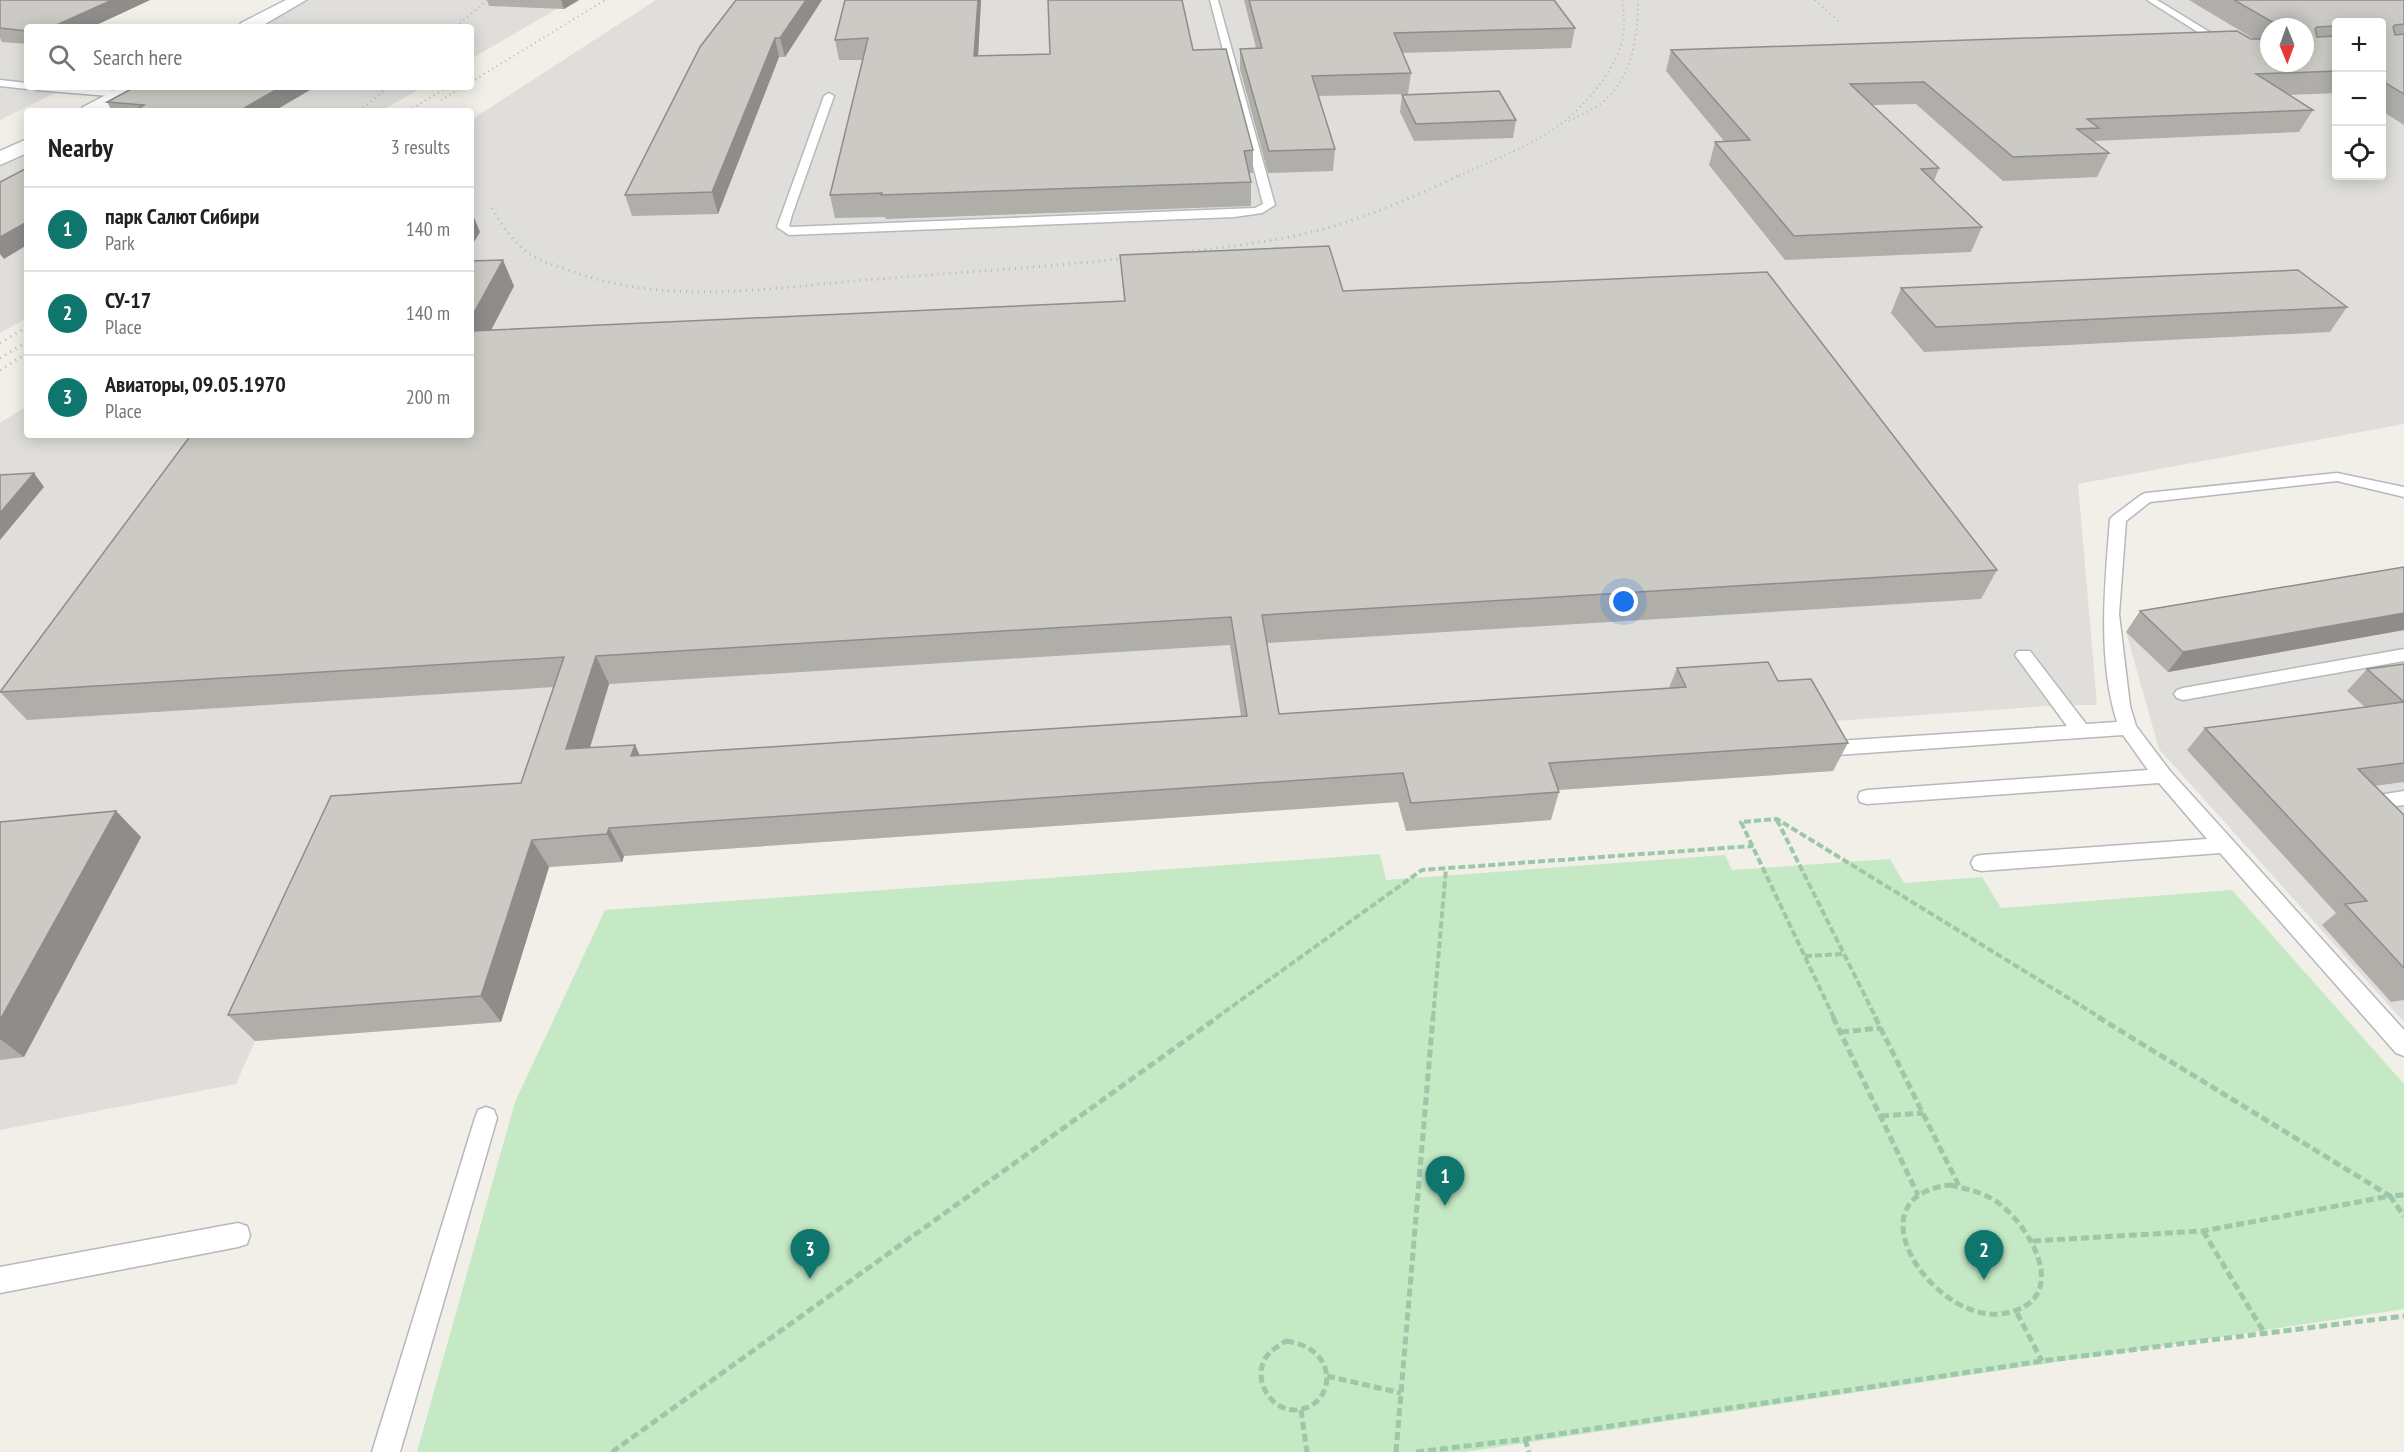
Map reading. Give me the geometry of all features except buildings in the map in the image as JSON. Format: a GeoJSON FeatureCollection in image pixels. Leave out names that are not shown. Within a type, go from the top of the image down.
{"type":"FeatureCollection","features":[{"type":"Feature","properties":{"kind":"main road"},"geometry":{"type":"LineString","coordinates":[[253,24],[298,0]]}},
{"type":"Feature","properties":{"kind":"main road"},"geometry":{"type":"LineString","coordinates":[[96,108],[128,91]]}},
{"type":"Feature","properties":{"kind":"main road"},"geometry":{"type":"LineString","coordinates":[[0,159],[24,147]]}},
{"type":"Feature","properties":{"kind":"lane"},"geometry":{"type":"LineString","coordinates":[[829,96],[786,215],[783,227],[789,231],[1234,214],[1258,211],[1269,205],[1214,0]]}},
{"type":"Feature","properties":{"kind":"lane"},"geometry":{"type":"LineString","coordinates":[[2151,0],[2242,56],[2260,55]]}},
{"type":"Feature","properties":{"kind":"lane"},"geometry":{"type":"LineString","coordinates":[[0,83],[24,86]]}},
{"type":"Feature","properties":{"kind":"lane"},"geometry":{"type":"LineString","coordinates":[[105,90],[128,91]]}},
{"type":"Feature","properties":{"kind":"lane"},"geometry":{"type":"LineString","coordinates":[[2404,492],[2337,477],[2146,498],[2118,519],[2111,614],[2121,706],[2128,728],[2163,776],[2404,1046]]}},
{"type":"Feature","properties":{"kind":"lane"},"geometry":{"type":"LineString","coordinates":[[2183,694],[2404,654]]}},
{"type":"Feature","properties":{"kind":"lane"},"geometry":{"type":"LineString","coordinates":[[2024,655],[2081,731]]}},
{"type":"Feature","properties":{"kind":"lane"},"geometry":{"type":"LineString","coordinates":[[1837,748],[2128,728]]}},
{"type":"Feature","properties":{"kind":"lane"},"geometry":{"type":"LineString","coordinates":[[1867,797],[2163,776]]}},
{"type":"Feature","properties":{"kind":"lane"},"geometry":{"type":"LineString","coordinates":[[2396,817],[2380,801],[2404,798]]}},
{"type":"Feature","properties":{"kind":"lane"},"geometry":{"type":"LineString","coordinates":[[1981,863],[2224,844]]}},
{"type":"Feature","properties":{"kind":"lane"},"geometry":{"type":"LineString","coordinates":[[387,1452],[486,1118]]}},
{"type":"Feature","properties":{"kind":"lane"},"geometry":{"type":"LineString","coordinates":[[0,1280],[238,1235]]}},
{"type":"Feature","properties":{"kind":"path"},"geometry":{"type":"LineString","coordinates":[[1777,819],[1960,1188]]}},
{"type":"Feature","properties":{"kind":"path"},"geometry":{"type":"LineString","coordinates":[[1918,1195],[1741,822],[1777,819],[2390,1196],[2404,1216]]}},
{"type":"Feature","properties":{"kind":"path"},"geometry":{"type":"LineString","coordinates":[[612,1452],[1422,870],[1753,846]]}},
{"type":"Feature","properties":{"kind":"path"},"geometry":{"type":"LineString","coordinates":[[1396,1452],[1446,868]]}},
{"type":"Feature","properties":{"kind":"path"},"geometry":{"type":"LineString","coordinates":[[1805,957],[1844,954]]}},
{"type":"Feature","properties":{"kind":"path"},"geometry":{"type":"LineString","coordinates":[[1840,1032],[1881,1028]]}},
{"type":"Feature","properties":{"kind":"path"},"geometry":{"type":"LineString","coordinates":[[1881,1116],[1923,1113]]}},
{"type":"Feature","properties":{"kind":"path"},"geometry":{"type":"LineString","coordinates":[[1950,1185],[1960,1188],[1974,1190],[1997,1202],[2018,1220],[2033,1241],[2042,1263],[2042,1285],[2033,1302],[2017,1313],[1995,1316],[1970,1310],[1946,1297],[1924,1278],[1910,1256],[1903,1233],[1905,1213],[1914,1197],[1930,1188],[1950,1185]]}},
{"type":"Feature","properties":{"kind":"path"},"geometry":{"type":"LineString","coordinates":[[2033,1241],[2203,1231],[2404,1195]]}},
{"type":"Feature","properties":{"kind":"path"},"geometry":{"type":"LineString","coordinates":[[2203,1231],[2265,1334]]}},
{"type":"Feature","properties":{"kind":"path"},"geometry":{"type":"LineString","coordinates":[[2017,1313],[2042,1361]]}},
{"type":"Feature","properties":{"kind":"path"},"geometry":{"type":"LineString","coordinates":[[1416,1452],[1525,1439],[2042,1361],[2404,1316]]}},
{"type":"Feature","properties":{"kind":"path"},"geometry":{"type":"LineString","coordinates":[[1286,1341],[1300,1342],[1314,1349],[1323,1361],[1327,1376],[1324,1392],[1315,1403],[1302,1410],[1286,1410],[1273,1402],[1263,1389],[1260,1373],[1264,1359],[1273,1347],[1286,1341]]}},
{"type":"Feature","properties":{"kind":"path"},"geometry":{"type":"LineString","coordinates":[[1327,1376],[1401,1393]]}},
{"type":"Feature","properties":{"kind":"path"},"geometry":{"type":"LineString","coordinates":[[1302,1410],[1307,1452]]}},
{"type":"Feature","properties":{"kind":"path"},"geometry":{"type":"LineString","coordinates":[[1525,1439],[1529,1452]]}},
{"type":"Feature","properties":{"kind":"shaded area"},"geometry":{"type":"Polygon","coordinates":[[[306,0],[572,0],[474,57],[474,24],[261,24],[306,0]]]}},
{"type":"Feature","properties":{"kind":"shaded area"},"geometry":{"type":"Polygon","coordinates":[[[656,0],[2404,0],[2404,424],[2078,484],[2097,705],[2062,705],[1807,723],[1833,771],[1541,791],[1551,820],[1406,831],[1398,802],[624,856],[622,862],[549,867],[501,1022],[255,1041],[236,1084],[0,1130],[0,423],[24,408],[24,438],[474,438],[474,118],[656,0]]]}},
{"type":"Feature","properties":{"kind":"shaded area"},"geometry":{"type":"Polygon","coordinates":[[[0,28],[24,30],[24,90],[61,90],[0,120],[0,28]]]}},
{"type":"Feature","properties":{"kind":"shaded area"},"geometry":{"type":"Polygon","coordinates":[[[135,90],[418,90],[386,108],[101,108],[135,90]]]}},
{"type":"Feature","properties":{"kind":"shaded area"},"geometry":{"type":"Polygon","coordinates":[[[24,149],[24,320],[0,333],[0,161],[24,149]]]}},
{"type":"Feature","properties":{"kind":"shaded area"},"geometry":{"type":"Polygon","coordinates":[[[2404,584],[2404,1022],[2159,749],[2126,632],[2404,584]]]}},
{"type":"Feature","properties":{"kind":"green space"},"geometry":{"type":"Polygon","coordinates":[[[1380,854],[1386,880],[1725,855],[1732,870],[1890,859],[1904,883],[1982,877],[2001,908],[2232,890],[2404,1084],[2404,1309],[1465,1452],[417,1452],[515,1102],[605,910],[1380,854]]]}},
{"type":"Feature","properties":{"kind":"railway"},"geometry":{"type":"LineString","coordinates":[[459,24],[487,0]]}},
{"type":"Feature","properties":{"kind":"railway"},"geometry":{"type":"LineString","coordinates":[[474,80],[605,0]]}},
{"type":"Feature","properties":{"kind":"railway"},"geometry":{"type":"LineString","coordinates":[[1459,176],[1543,136],[1581,107],[1603,80],[1619,51],[1624,28],[1622,0]]}},
{"type":"Feature","properties":{"kind":"railway"},"geometry":{"type":"LineString","coordinates":[[1569,121],[1605,100],[1622,79],[1628,67],[1635,40],[1638,0]]}},
{"type":"Feature","properties":{"kind":"railway"},"geometry":{"type":"LineString","coordinates":[[1815,0],[1839,22]]}},
{"type":"Feature","properties":{"kind":"railway"},"geometry":{"type":"LineString","coordinates":[[363,108],[384,90]]}},
{"type":"Feature","properties":{"kind":"railway"},"geometry":{"type":"LineString","coordinates":[[413,108],[443,90]]}},
{"type":"Feature","properties":{"kind":"railway"},"geometry":{"type":"LineString","coordinates":[[441,100],[458,90]]}},
{"type":"Feature","properties":{"kind":"railway"},"geometry":{"type":"LineString","coordinates":[[1157,255],[1254,243],[1312,232],[1388,207],[1462,174]]}},
{"type":"Feature","properties":{"kind":"railway"},"geometry":{"type":"LineString","coordinates":[[492,208],[515,241],[526,252],[546,263],[608,282],[646,289],[723,292],[1136,257]]}},
{"type":"Feature","properties":{"kind":"railway"},"geometry":{"type":"LineString","coordinates":[[0,343],[24,329]]}},
{"type":"Feature","properties":{"kind":"railway"},"geometry":{"type":"LineString","coordinates":[[0,358],[24,344]]}},
{"type":"Feature","properties":{"kind":"railway"},"geometry":{"type":"LineString","coordinates":[[0,370],[24,355]]}},
{"type":"Feature","properties":{"kind":"place","name":"парк Салют Сибири"},"geometry":{"type":"Point","coordinates":[1445,1206]}},
{"type":"Feature","properties":{"kind":"place","name":"Авиаторы, 09.05.1970"},"geometry":{"type":"Point","coordinates":[810,1279]}},
{"type":"Feature","properties":{"kind":"place","name":"СУ-17"},"geometry":{"type":"Point","coordinates":[1984,1280]}}]}
